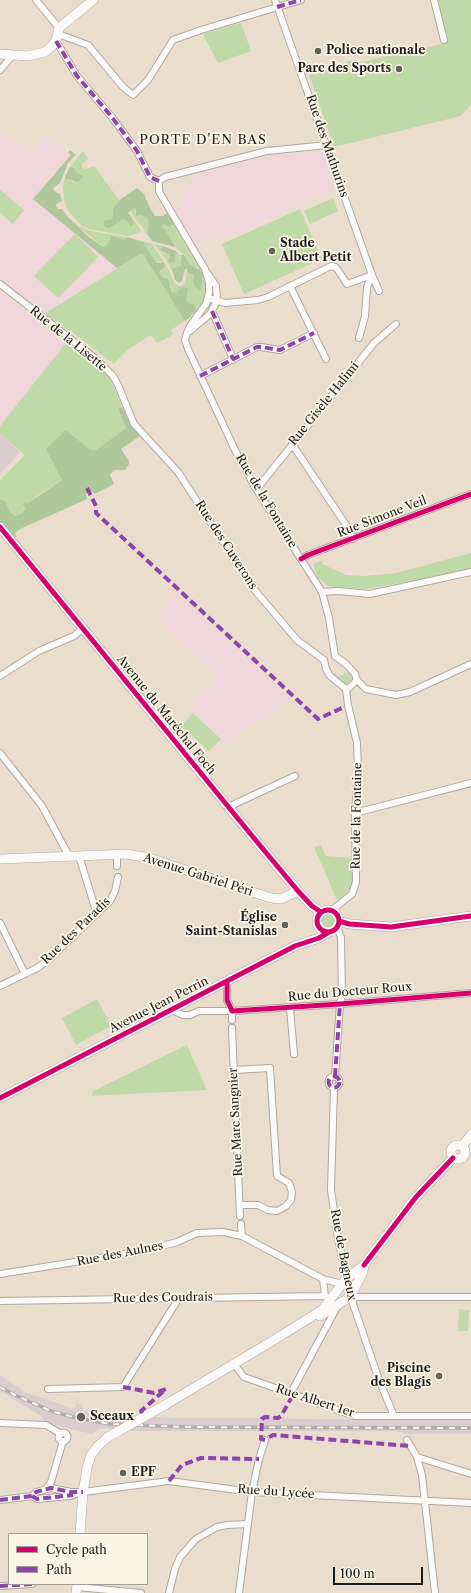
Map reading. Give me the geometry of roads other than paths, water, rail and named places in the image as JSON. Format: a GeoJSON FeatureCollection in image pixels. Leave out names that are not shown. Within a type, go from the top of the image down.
{"type":"FeatureCollection","features":[{"type":"Feature","properties":{"kind":"main road"},"geometry":{"type":"LineString","coordinates":[[0,54],[12,56],[32,55],[45,52],[56,37],[93,0]]}},
{"type":"Feature","properties":{"kind":"main road","name":"Avenue du Maréchal Foch"},"geometry":{"type":"LineString","coordinates":[[0,528],[298,891],[312,906],[321,912]]}},
{"type":"Feature","properties":{"kind":"main road","name":"Avenue Gabriel Péri"},"geometry":{"type":"LineString","coordinates":[[0,859],[117,854],[149,858],[271,898],[281,899],[298,891]]}},
{"type":"Feature","properties":{"kind":"main road"},"geometry":{"type":"LineString","coordinates":[[335,926],[336,912],[332,910],[325,910],[317,916],[318,926],[323,931],[335,926],[349,924],[391,927],[471,916]]}},
{"type":"Feature","properties":{"kind":"main road","name":"Avenue Jean Perrin"},"geometry":{"type":"LineString","coordinates":[[0,1098],[295,946],[313,933],[318,926]]}},
{"type":"Feature","properties":{"kind":"main road","name":"Avenue Jean Perrin"},"geometry":{"type":"LineString","coordinates":[[295,946],[319,938],[335,926]]}},
{"type":"Feature","properties":{"kind":"main road"},"geometry":{"type":"LineString","coordinates":[[80,1533],[83,1492],[87,1468],[91,1455],[98,1446],[108,1437],[283,1335],[322,1310],[331,1295],[346,1283],[355,1272],[364,1265],[416,1197],[453,1158],[460,1160],[464,1157],[465,1150],[462,1146],[471,1135]]}},
{"type":"Feature","properties":{"kind":"main road"},"geometry":{"type":"LineString","coordinates":[[283,1335],[331,1312],[343,1301],[363,1272],[364,1265]]}},
{"type":"Feature","properties":{"kind":"main road"},"geometry":{"type":"LineString","coordinates":[[331,1295],[343,1301]]}},
{"type":"Feature","properties":{"kind":"street"},"geometry":{"type":"LineString","coordinates":[[36,0],[77,76],[111,116],[137,151],[150,177],[158,181]]}},
{"type":"Feature","properties":{"kind":"street","name":"Rue des Mathurins"},"geometry":{"type":"LineString","coordinates":[[275,0],[372,275],[379,291]]}},
{"type":"Feature","properties":{"kind":"street"},"geometry":{"type":"LineString","coordinates":[[56,37],[82,41],[88,45],[123,87],[133,95],[148,80],[173,40],[301,0]]}},
{"type":"Feature","properties":{"kind":"street"},"geometry":{"type":"LineString","coordinates":[[434,0],[444,40]]}},
{"type":"Feature","properties":{"kind":"street"},"geometry":{"type":"LineString","coordinates":[[0,70],[12,56]]}},
{"type":"Feature","properties":{"kind":"street"},"geometry":{"type":"LineString","coordinates":[[158,181],[165,177],[268,151],[327,145]]}},
{"type":"Feature","properties":{"kind":"street"},"geometry":{"type":"LineString","coordinates":[[158,181],[161,195],[216,286],[217,301],[212,311],[187,333]]}},
{"type":"Feature","properties":{"kind":"street"},"geometry":{"type":"LineString","coordinates":[[208,298],[225,303],[258,300],[331,266],[338,270],[344,283],[347,284],[372,275]]}},
{"type":"Feature","properties":{"kind":"street"},"geometry":{"type":"LineString","coordinates":[[187,333],[208,298],[209,282],[205,269]]}},
{"type":"Feature","properties":{"kind":"street"},"geometry":{"type":"LineString","coordinates":[[358,338],[365,316],[368,287],[372,275]]}},
{"type":"Feature","properties":{"kind":"street","name":"Rue de la Lisette"},"geometry":{"type":"LineString","coordinates":[[0,284],[95,358],[113,376],[134,424]]}},
{"type":"Feature","properties":{"kind":"street"},"geometry":{"type":"LineString","coordinates":[[290,286],[326,359]]}},
{"type":"Feature","properties":{"kind":"street"},"geometry":{"type":"LineString","coordinates":[[212,311],[233,359]]}},
{"type":"Feature","properties":{"kind":"street","name":"Rue Gisèle Halimi"},"geometry":{"type":"LineString","coordinates":[[255,487],[260,485],[374,343],[396,324]]}},
{"type":"Feature","properties":{"kind":"street","name":"Rue de la Fontaine"},"geometry":{"type":"LineString","coordinates":[[187,333],[185,340],[188,349],[255,487],[322,592],[329,618],[335,656]]}},
{"type":"Feature","properties":{"kind":"street"},"geometry":{"type":"LineString","coordinates":[[200,376],[257,347],[280,350],[314,333]]}},
{"type":"Feature","properties":{"kind":"street","name":"Rue des Cuverons"},"geometry":{"type":"LineString","coordinates":[[134,424],[178,472],[253,588],[297,640],[324,660]]}},
{"type":"Feature","properties":{"kind":"street"},"geometry":{"type":"LineString","coordinates":[[292,444],[350,531],[352,539]]}},
{"type":"Feature","properties":{"kind":"street","name":"Rue Simone Veil"},"geometry":{"type":"LineString","coordinates":[[301,559],[308,555],[471,494]]}},
{"type":"Feature","properties":{"kind":"street"},"geometry":{"type":"LineString","coordinates":[[322,592],[338,591],[370,594],[471,572]]}},
{"type":"Feature","properties":{"kind":"street"},"geometry":{"type":"LineString","coordinates":[[0,676],[39,651],[74,636],[82,629]]}},
{"type":"Feature","properties":{"kind":"street"},"geometry":{"type":"LineString","coordinates":[[357,680],[346,689],[330,676],[326,669],[324,660],[335,656],[347,665],[355,674],[357,680],[366,688],[396,695],[410,692],[471,664]]}},
{"type":"Feature","properties":{"kind":"street","name":"Rue de la Fontaine"},"geometry":{"type":"LineString","coordinates":[[332,910],[352,894],[356,882],[355,813],[358,770],[357,743],[348,705],[346,689]]}},
{"type":"Feature","properties":{"kind":"street"},"geometry":{"type":"LineString","coordinates":[[0,753],[42,806],[74,856],[97,914]]}},
{"type":"Feature","properties":{"kind":"street"},"geometry":{"type":"LineString","coordinates":[[228,807],[295,776]]}},
{"type":"Feature","properties":{"kind":"street"},"geometry":{"type":"LineString","coordinates":[[355,813],[471,783]]}},
{"type":"Feature","properties":{"kind":"street"},"geometry":{"type":"LineString","coordinates":[[117,854],[117,866]]}},
{"type":"Feature","properties":{"kind":"street","name":"Rue des Paradis"},"geometry":{"type":"LineString","coordinates":[[0,986],[48,961],[110,901],[115,892],[118,877]]}},
{"type":"Feature","properties":{"kind":"street"},"geometry":{"type":"LineString","coordinates":[[0,922],[25,974]]}},
{"type":"Feature","properties":{"kind":"street","name":"Rue de Bagneux"},"geometry":{"type":"LineString","coordinates":[[335,926],[341,937],[342,995],[340,1004],[335,1076],[331,1077],[329,1081],[334,1091],[331,1190],[346,1283],[343,1301],[394,1416]]}},
{"type":"Feature","properties":{"kind":"street"},"geometry":{"type":"LineString","coordinates":[[227,982],[227,1000],[232,1011],[232,1020]]}},
{"type":"Feature","properties":{"kind":"street","name":"Rue du Docteur Roux"},"geometry":{"type":"LineString","coordinates":[[232,1011],[290,1008],[471,993]]}},
{"type":"Feature","properties":{"kind":"street"},"geometry":{"type":"LineString","coordinates":[[290,1008],[294,1054]]}},
{"type":"Feature","properties":{"kind":"street","name":"Avenue Jean Perrin"},"geometry":{"type":"LineString","coordinates":[[172,1010],[183,1015],[190,1015],[199,1011],[232,1011]]}},
{"type":"Feature","properties":{"kind":"street","name":"Rue Marc Sangnier"},"geometry":{"type":"LineString","coordinates":[[232,1028],[240,1216]]}},
{"type":"Feature","properties":{"kind":"street"},"geometry":{"type":"LineString","coordinates":[[234,1070],[270,1068],[277,1176],[289,1182],[292,1192],[291,1200],[286,1206],[277,1211],[268,1210],[258,1205],[240,1205]]}},
{"type":"Feature","properties":{"kind":"street"},"geometry":{"type":"LineString","coordinates":[[241,1224],[242,1236]]}},
{"type":"Feature","properties":{"kind":"street","name":"Rue des Aulnes"},"geometry":{"type":"LineString","coordinates":[[0,1274],[143,1251],[177,1242],[197,1234],[223,1232],[242,1236],[323,1280],[346,1283]]}},
{"type":"Feature","properties":{"kind":"street"},"geometry":{"type":"LineString","coordinates":[[344,1268],[355,1272]]}},
{"type":"Feature","properties":{"kind":"street"},"geometry":{"type":"LineString","coordinates":[[323,1280],[331,1295]]}},
{"type":"Feature","properties":{"kind":"street","name":"Rue des Coudrais"},"geometry":{"type":"LineString","coordinates":[[0,1301],[331,1295]]}},
{"type":"Feature","properties":{"kind":"street"},"geometry":{"type":"LineString","coordinates":[[343,1301],[471,1297]]}},
{"type":"Feature","properties":{"kind":"street"},"geometry":{"type":"LineString","coordinates":[[48,1389],[123,1387],[179,1298]]}},
{"type":"Feature","properties":{"kind":"street"},"geometry":{"type":"LineString","coordinates":[[293,1395],[292,1391],[331,1312]]}},
{"type":"Feature","properties":{"kind":"street","name":"Rue Albert 1er"},"geometry":{"type":"LineString","coordinates":[[234,1364],[242,1375],[293,1395],[355,1416],[471,1416]]}},
{"type":"Feature","properties":{"kind":"street"},"geometry":{"type":"LineString","coordinates":[[0,1423],[46,1425],[60,1434],[59,1438],[63,1441],[51,1482],[46,1489]]}},
{"type":"Feature","properties":{"kind":"street"},"geometry":{"type":"LineString","coordinates":[[239,1593],[252,1492],[259,1459],[265,1440]]}},
{"type":"Feature","properties":{"kind":"street"},"geometry":{"type":"LineString","coordinates":[[407,1440],[417,1457],[422,1476],[435,1593]]}},
{"type":"Feature","properties":{"kind":"street"},"geometry":{"type":"LineString","coordinates":[[417,1457],[471,1474]]}},
{"type":"Feature","properties":{"kind":"street","name":"Rue du Lycée"},"geometry":{"type":"LineString","coordinates":[[0,1500],[32,1496],[36,1492],[51,1488],[70,1492],[83,1492],[169,1481],[252,1492],[471,1503]]}},
{"type":"Feature","properties":{"kind":"street","name":"Rue du Lycée"},"geometry":{"type":"LineString","coordinates":[[32,1496],[37,1499],[70,1496],[83,1492]]}},
{"type":"Feature","properties":{"kind":"street"},"geometry":{"type":"LineString","coordinates":[[169,1593],[175,1569],[180,1557],[196,1539],[217,1527],[248,1524]]}},
{"type":"Feature","properties":{"kind":"street"},"geometry":{"type":"LineString","coordinates":[[0,1586],[16,1585]]}},
{"type":"Feature","properties":{"kind":"street"},"geometry":{"type":"LineString","coordinates":[[77,1588],[141,1593]]}},
{"type":"Feature","properties":{"kind":"railway"},"geometry":{"type":"LineString","coordinates":[[0,1387],[51,1411],[77,1418],[110,1424],[185,1427],[471,1428]]}},
{"type":"Feature","properties":{"kind":"place","name":"Police nationale"},"geometry":{"type":"Point","coordinates":[318,51]}},
{"type":"Feature","properties":{"kind":"place","name":"Parc des Sports"},"geometry":{"type":"Point","coordinates":[399,69]}},
{"type":"Feature","properties":{"kind":"place","name":"Stade Albert Petit"},"geometry":{"type":"Point","coordinates":[272,251]}},
{"type":"Feature","properties":{"kind":"place","name":"Église Saint-Stanislas"},"geometry":{"type":"Point","coordinates":[285,925]}},
{"type":"Feature","properties":{"kind":"place","name":"Piscine des Blagis"},"geometry":{"type":"Point","coordinates":[439,1376]}},
{"type":"Feature","properties":{"kind":"place","name":"Sceaux"},"geometry":{"type":"Point","coordinates":[81,1417]}},
{"type":"Feature","properties":{"kind":"place","name":"EPF"},"geometry":{"type":"Point","coordinates":[123,1473]}},
{"type":"Feature","properties":{"kind":"district","name":"PORTE D'EN BAS"},"geometry":{"type":"Point","coordinates":[203,140]}}]}
